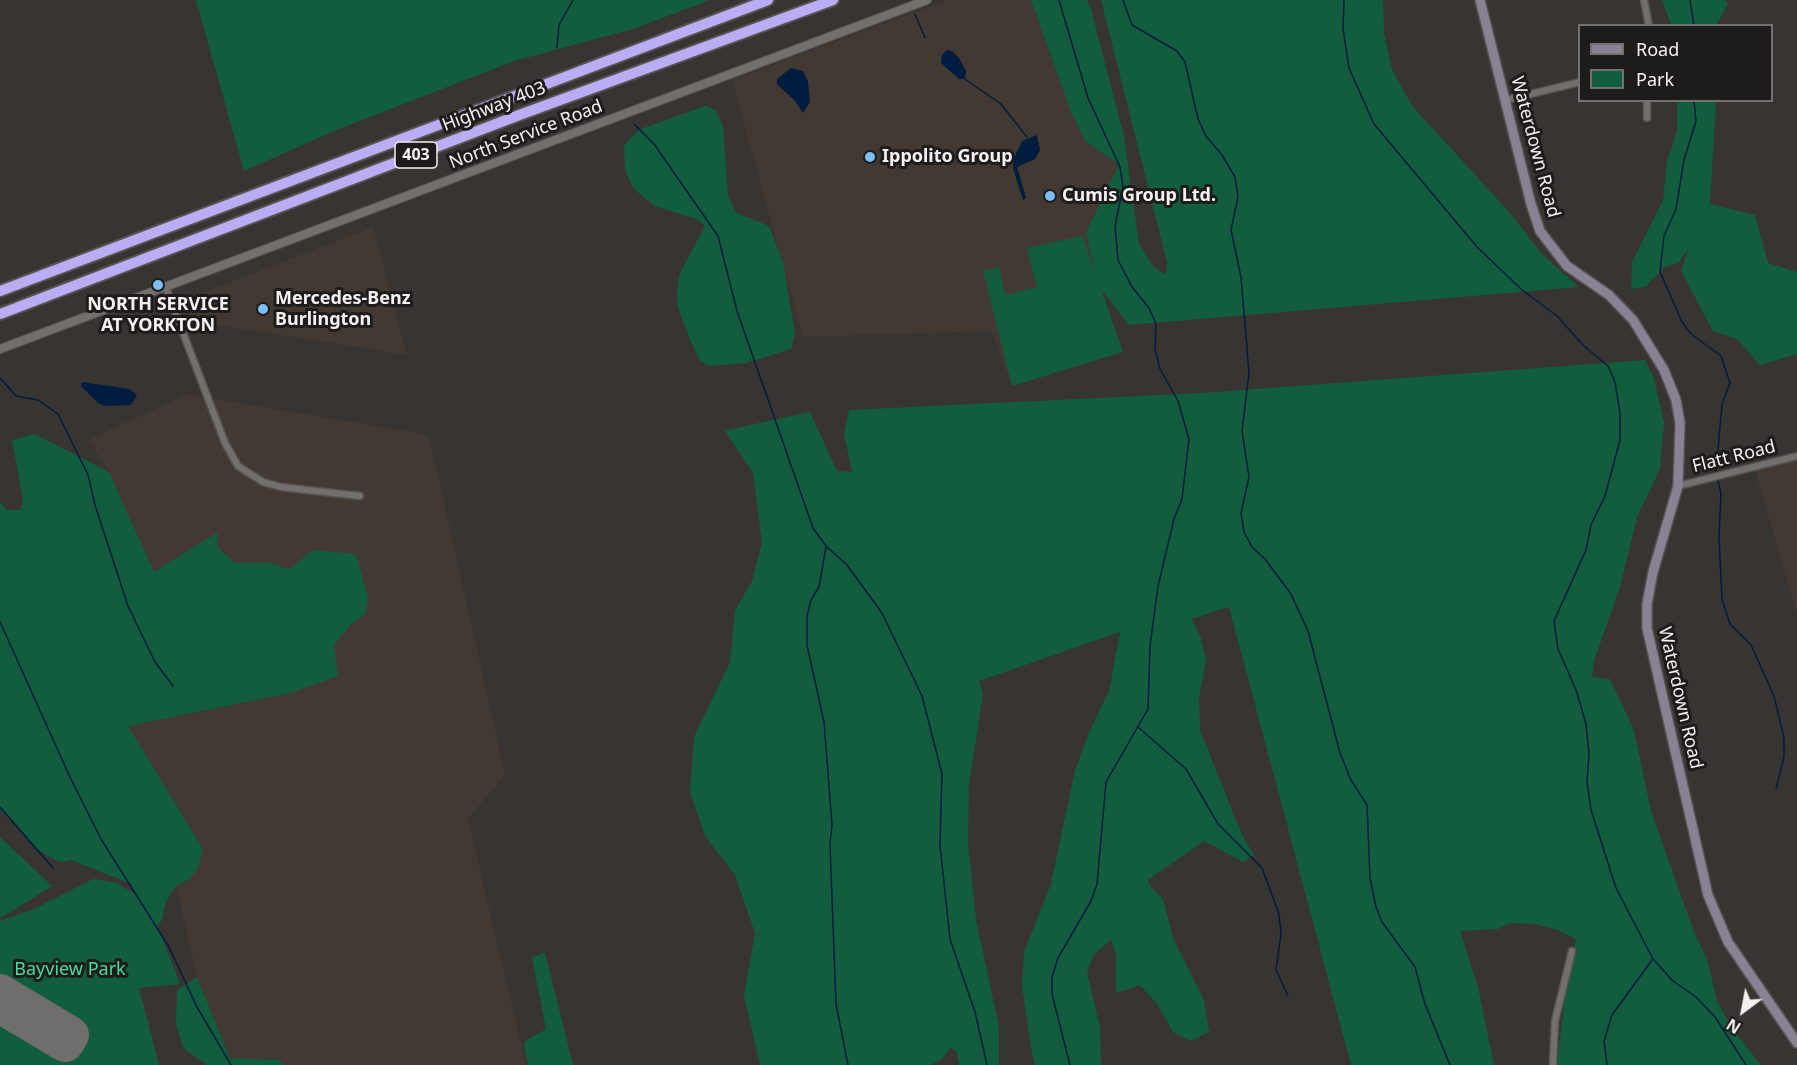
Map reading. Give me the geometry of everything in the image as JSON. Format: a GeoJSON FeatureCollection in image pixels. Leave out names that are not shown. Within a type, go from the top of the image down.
{"type":"FeatureCollection","features":[{"type":"Feature","properties":{"kind":"highway","name":"Highway 403"},"geometry":{"type":"LineString","coordinates":[[0,291],[768,0]]}},
{"type":"Feature","properties":{"kind":"highway","name":"Highway 403"},"geometry":{"type":"LineString","coordinates":[[0,314],[522,114],[833,0]]}},
{"type":"Feature","properties":{"kind":"main road","name":"Waterdown Road"},"geometry":{"type":"LineString","coordinates":[[1480,0],[1533,212],[1547,242],[1567,266],[1620,304],[1633,320],[1664,370],[1676,400],[1680,423],[1678,486],[1653,572],[1647,604],[1647,628],[1711,902],[1728,942],[1797,1043]]}},
{"type":"Feature","properties":{"kind":"street","name":"North Service Road"},"geometry":{"type":"LineString","coordinates":[[0,349],[927,0]]}},
{"type":"Feature","properties":{"kind":"street"},"geometry":{"type":"LineString","coordinates":[[1644,0],[1649,24]]}},
{"type":"Feature","properties":{"kind":"street"},"geometry":{"type":"LineString","coordinates":[[1506,100],[1578,82]]}},
{"type":"Feature","properties":{"kind":"street"},"geometry":{"type":"LineString","coordinates":[[1647,102],[1647,118]]}},
{"type":"Feature","properties":{"kind":"street"},"geometry":{"type":"LineString","coordinates":[[166,288],[225,443],[238,466],[263,482],[281,488],[360,496]]}},
{"type":"Feature","properties":{"kind":"street","name":"Flatt Road"},"geometry":{"type":"LineString","coordinates":[[1678,486],[1797,456]]}},
{"type":"Feature","properties":{"kind":"street"},"geometry":{"type":"LineString","coordinates":[[1553,1065],[1555,1021],[1572,951]]}},
{"type":"Feature","properties":{"kind":"shaded area"},"geometry":{"type":"Polygon","coordinates":[[[947,0],[1031,0],[1071,112],[1086,142],[1119,163],[1107,190],[1098,281],[1115,354],[1011,382],[991,331],[803,337],[732,80],[947,0]]]}},
{"type":"Feature","properties":{"kind":"shaded area"},"geometry":{"type":"Polygon","coordinates":[[[373,227],[407,355],[192,321],[184,300],[373,227]]]}},
{"type":"Feature","properties":{"kind":"shaded area"},"geometry":{"type":"Polygon","coordinates":[[[187,394],[429,435],[505,774],[468,819],[526,1065],[284,1065],[279,1060],[230,1058],[197,977],[176,886],[188,880],[203,849],[128,726],[291,693],[350,625],[365,614],[368,598],[364,587],[313,550],[289,569],[270,563],[234,563],[217,547],[217,533],[154,572],[109,472],[88,440],[187,394]]]}},
{"type":"Feature","properties":{"kind":"shaded area"},"geometry":{"type":"Polygon","coordinates":[[[1797,460],[1797,615],[1755,470],[1797,460]]]}},
{"type":"Feature","properties":{"kind":"green space"},"geometry":{"type":"Polygon","coordinates":[[[196,0],[710,0],[633,29],[514,61],[334,131],[244,171],[196,0]]]}},
{"type":"Feature","properties":{"kind":"green space"},"geometry":{"type":"Polygon","coordinates":[[[1031,0],[1087,0],[1124,136],[1139,244],[1153,266],[1166,275],[1167,262],[1101,0],[1383,0],[1384,33],[1392,70],[1413,107],[1510,213],[1542,254],[1579,287],[1129,325],[1101,289],[1123,352],[1012,386],[983,271],[999,267],[1005,295],[1037,287],[1027,248],[1082,236],[1095,272],[1086,233],[1119,164],[1086,142],[1071,112],[1031,0]]]}},
{"type":"Feature","properties":{"kind":"green space"},"geometry":{"type":"Polygon","coordinates":[[[1662,0],[1725,0],[1728,4],[1717,24],[1671,24],[1662,0]]]}},
{"type":"Feature","properties":{"kind":"green space"},"geometry":{"type":"Polygon","coordinates":[[[1677,102],[1716,102],[1710,204],[1755,215],[1768,263],[1797,272],[1797,354],[1760,365],[1737,339],[1713,331],[1681,271],[1688,250],[1678,263],[1665,267],[1645,287],[1631,289],[1632,262],[1663,200],[1667,162],[1677,131],[1677,102]]]}},
{"type":"Feature","properties":{"kind":"green space"},"geometry":{"type":"Polygon","coordinates":[[[705,106],[716,110],[723,126],[728,195],[735,212],[769,226],[783,262],[795,334],[791,349],[746,363],[709,366],[700,360],[678,308],[679,275],[705,226],[699,220],[655,206],[632,186],[625,170],[624,146],[638,130],[705,106]]]}},
{"type":"Feature","properties":{"kind":"green space"},"geometry":{"type":"Polygon","coordinates":[[[1645,360],[1654,379],[1664,423],[1660,469],[1637,517],[1620,587],[1594,661],[1592,677],[1610,679],[1634,730],[1651,811],[1694,932],[1707,959],[1717,1001],[1732,1028],[1761,1065],[1557,1065],[1565,997],[1576,939],[1555,929],[1535,924],[1510,923],[1498,929],[1460,931],[1478,987],[1494,1065],[1351,1065],[1229,607],[1192,619],[1201,638],[1206,660],[1199,698],[1200,730],[1242,835],[1254,855],[1243,862],[1204,841],[1148,880],[1149,885],[1163,899],[1173,938],[1204,1000],[1209,1032],[1190,1041],[1173,1032],[1157,1004],[1140,985],[1116,993],[1116,954],[1111,940],[1094,954],[1087,972],[1100,1027],[1101,1065],[1035,1065],[1032,1054],[1022,985],[1024,952],[1051,884],[1075,770],[1091,728],[1109,691],[1120,632],[979,681],[983,694],[969,784],[968,843],[976,920],[999,1026],[999,1065],[959,1065],[956,1050],[950,1048],[941,1060],[930,1065],[760,1065],[744,996],[755,933],[735,875],[705,836],[690,792],[694,737],[730,662],[735,610],[752,581],[762,543],[753,473],[723,428],[727,430],[810,412],[837,471],[852,472],[844,434],[849,410],[1202,393],[1645,360]]]}},
{"type":"Feature","properties":{"kind":"green space","name":"Bayview Park"},"geometry":{"type":"Polygon","coordinates":[[[35,434],[109,472],[154,572],[218,532],[217,547],[235,563],[270,563],[289,569],[313,550],[356,554],[368,598],[365,614],[350,625],[334,645],[338,676],[291,693],[128,726],[203,849],[197,870],[188,880],[176,886],[166,901],[162,920],[157,925],[180,984],[139,988],[159,1065],[0,1065],[0,921],[34,909],[93,879],[117,883],[135,894],[131,884],[71,860],[63,862],[55,860],[38,850],[0,809],[0,502],[7,510],[21,510],[23,500],[12,440],[35,434]]]}},
{"type":"Feature","properties":{"kind":"green space"},"geometry":{"type":"Polygon","coordinates":[[[0,837],[52,886],[1,918],[0,917],[0,837]]]}},
{"type":"Feature","properties":{"kind":"green space"},"geometry":{"type":"Polygon","coordinates":[[[545,953],[573,1065],[528,1065],[524,1042],[546,1029],[532,957],[545,953]]]}},
{"type":"Feature","properties":{"kind":"green space"},"geometry":{"type":"Polygon","coordinates":[[[197,977],[230,1058],[279,1060],[284,1065],[207,1065],[183,1048],[176,1024],[177,990],[197,977]]]}},
{"type":"Feature","properties":{"kind":"water"},"geometry":{"type":"Polygon","coordinates":[[[947,50],[952,51],[959,58],[966,71],[965,79],[959,79],[941,63],[942,55],[947,50]]]}},
{"type":"Feature","properties":{"kind":"water"},"geometry":{"type":"Polygon","coordinates":[[[791,68],[803,71],[808,81],[810,102],[803,113],[795,101],[777,84],[777,79],[791,68]]]}},
{"type":"Feature","properties":{"kind":"water"},"geometry":{"type":"Polygon","coordinates":[[[1037,135],[1040,150],[1035,159],[1017,167],[1026,198],[1023,200],[1013,168],[1014,158],[1022,141],[1037,135]]]}},
{"type":"Feature","properties":{"kind":"water"},"geometry":{"type":"Polygon","coordinates":[[[82,382],[129,389],[137,395],[131,405],[105,406],[98,403],[81,386],[82,382]]]}},
{"type":"Feature","properties":{"kind":"waterway"},"geometry":{"type":"LineString","coordinates":[[557,47],[559,25],[573,0]]}},
{"type":"Feature","properties":{"kind":"waterway"},"geometry":{"type":"LineString","coordinates":[[1059,0],[1088,98],[1120,167],[1123,187],[1115,226],[1118,260],[1132,287],[1149,308],[1156,324],[1155,349],[1160,369],[1178,401],[1189,439],[1182,499],[1174,519],[1158,586],[1150,646],[1148,709],[1106,782],[1097,884],[1091,901],[1058,958],[1052,977],[1052,994],[1070,1065]]}},
{"type":"Feature","properties":{"kind":"waterway"},"geometry":{"type":"LineString","coordinates":[[1123,0],[1132,25],[1177,51],[1185,62],[1198,119],[1206,136],[1222,155],[1235,177],[1238,197],[1231,230],[1241,277],[1249,373],[1242,431],[1249,477],[1241,513],[1244,532],[1252,547],[1265,559],[1291,594],[1308,631],[1340,753],[1351,780],[1367,805],[1370,878],[1376,907],[1382,922],[1415,967],[1425,1004],[1450,1065]]}},
{"type":"Feature","properties":{"kind":"waterway"},"geometry":{"type":"LineString","coordinates":[[1344,0],[1343,29],[1349,68],[1374,124],[1477,247],[1521,289],[1557,316],[1583,345],[1608,366],[1615,382],[1620,413],[1620,440],[1605,496],[1591,525],[1586,550],[1554,621],[1558,649],[1576,690],[1586,724],[1589,754],[1587,782],[1591,810],[1616,888],[1653,959],[1673,981],[1696,997],[1715,1017],[1746,1065]]}},
{"type":"Feature","properties":{"kind":"waterway"},"geometry":{"type":"LineString","coordinates":[[1690,0],[1694,24]]}},
{"type":"Feature","properties":{"kind":"waterway"},"geometry":{"type":"LineString","coordinates":[[915,14],[925,38]]}},
{"type":"Feature","properties":{"kind":"waterway"},"geometry":{"type":"LineString","coordinates":[[965,79],[1001,104],[1027,137]]}},
{"type":"Feature","properties":{"kind":"waterway"},"geometry":{"type":"LineString","coordinates":[[1694,102],[1696,121],[1684,160],[1676,209],[1664,236],[1660,272],[1682,322],[1691,334],[1721,356],[1730,383],[1722,404],[1716,473]]}},
{"type":"Feature","properties":{"kind":"waterway"},"geometry":{"type":"LineString","coordinates":[[634,124],[654,144],[718,236],[737,311],[813,528],[826,546],[847,565],[882,613],[922,696],[942,774],[940,845],[950,939],[975,1012],[987,1065]]}},
{"type":"Feature","properties":{"kind":"waterway"},"geometry":{"type":"LineString","coordinates":[[0,378],[16,396],[38,400],[58,414],[88,475],[95,505],[128,606],[155,662],[173,686]]}},
{"type":"Feature","properties":{"kind":"waterway"},"geometry":{"type":"LineString","coordinates":[[1718,481],[1721,493],[1719,537],[1722,599],[1730,624],[1751,645],[1774,696],[1784,738],[1784,757],[1776,789]]}},
{"type":"Feature","properties":{"kind":"waterway"},"geometry":{"type":"LineString","coordinates":[[826,547],[819,587],[811,600],[807,616],[807,645],[824,722],[832,825],[830,844],[836,1004],[848,1065]]}},
{"type":"Feature","properties":{"kind":"waterway"},"geometry":{"type":"LineString","coordinates":[[0,622],[70,777],[101,839],[169,947],[197,1007],[231,1065]]}},
{"type":"Feature","properties":{"kind":"waterway"},"geometry":{"type":"LineString","coordinates":[[1138,727],[1186,769],[1218,824],[1262,868],[1279,914],[1281,934],[1276,970],[1288,996]]}},
{"type":"Feature","properties":{"kind":"waterway"},"geometry":{"type":"LineString","coordinates":[[0,807],[53,868]]}},
{"type":"Feature","properties":{"kind":"waterway"},"geometry":{"type":"LineString","coordinates":[[1607,1065],[1604,1041],[1612,1015],[1652,960]]}},
{"type":"Feature","properties":{"kind":"runway"},"geometry":{"type":"LineString","coordinates":[[0,993],[70,1035],[65,1043],[0,1004]]}},
{"type":"Feature","properties":{"kind":"place","name":"Ippolito Group"},"geometry":{"type":"Point","coordinates":[870,157]}},
{"type":"Feature","properties":{"kind":"place","name":"Cumis Group Ltd."},"geometry":{"type":"Point","coordinates":[1050,196]}},
{"type":"Feature","properties":{"kind":"place","name":"NORTH SERVICE AT YORKTON"},"geometry":{"type":"Point","coordinates":[158,285]}},
{"type":"Feature","properties":{"kind":"place","name":"Mercedes-Benz Burlington"},"geometry":{"type":"Point","coordinates":[263,309]}}]}
